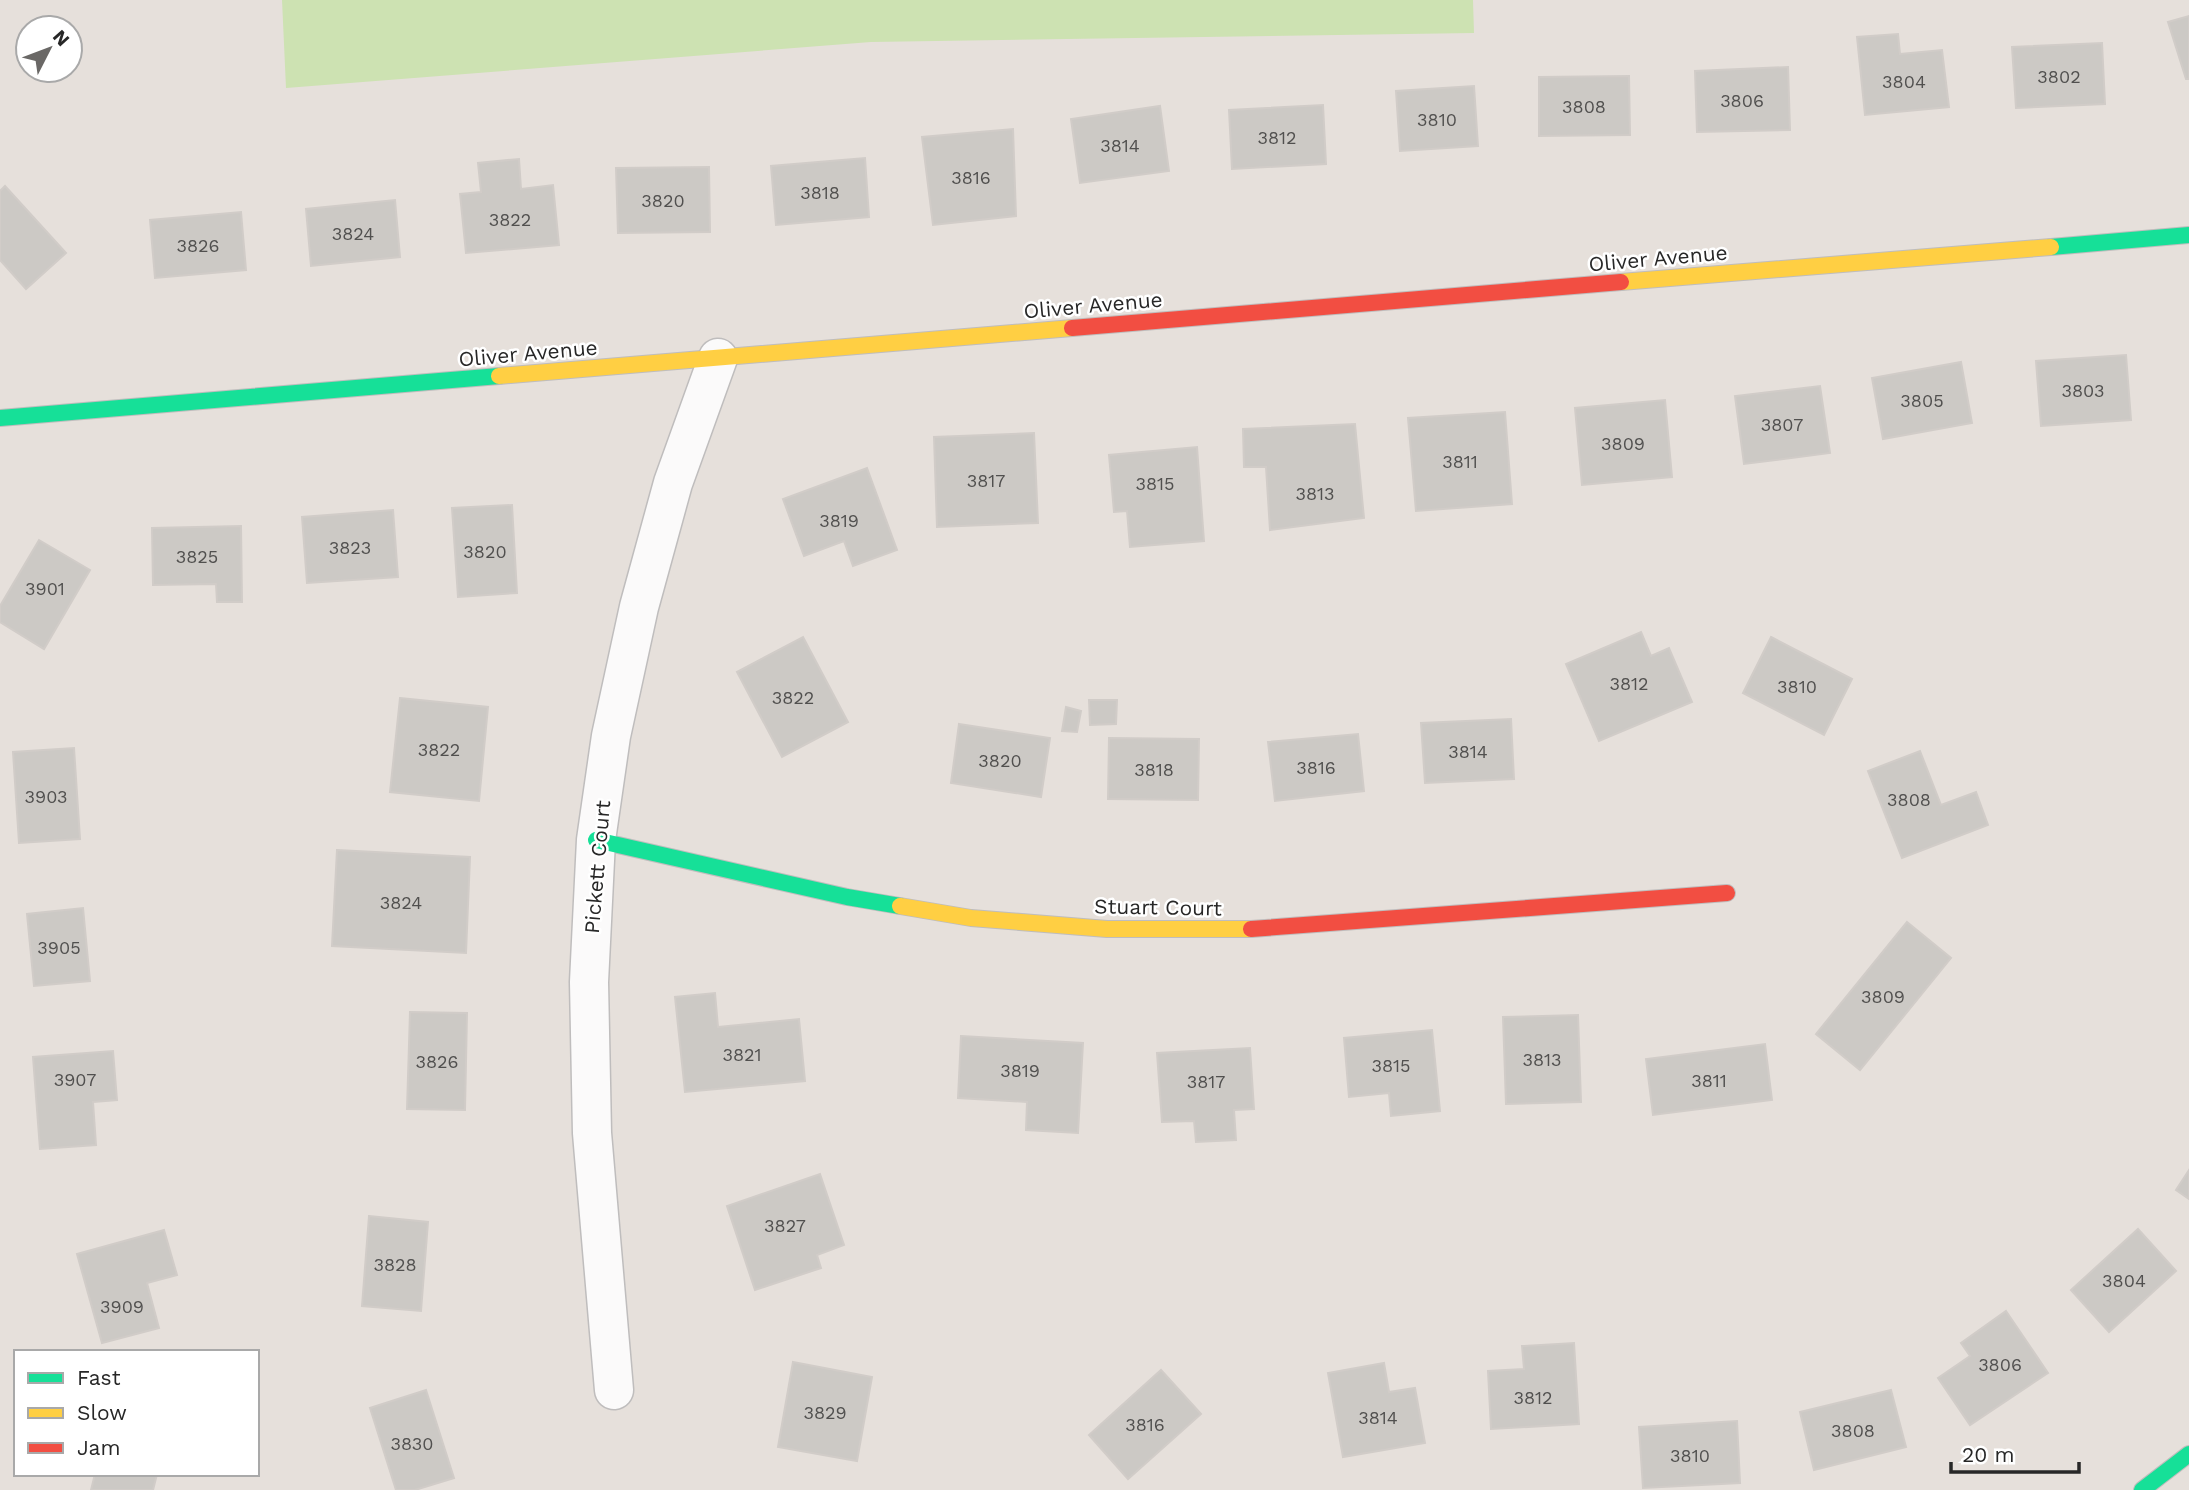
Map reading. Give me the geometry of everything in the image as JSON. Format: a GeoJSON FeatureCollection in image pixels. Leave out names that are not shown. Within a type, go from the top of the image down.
{"type":"FeatureCollection","features":[{"type":"Feature","properties":{"kind":"street","name":"Oliver Avenue"},"geometry":{"type":"LineString","coordinates":[[0,418],[2189,234]]}},
{"type":"Feature","properties":{"kind":"street","name":"Pickett Court"},"geometry":{"type":"LineString","coordinates":[[614,1390],[592,1133],[589,982],[596,840],[611,736],[639,607],[674,483],[718,358]]}},
{"type":"Feature","properties":{"kind":"street","name":"Stuart Court"},"geometry":{"type":"LineString","coordinates":[[596,840],[847,897],[971,918],[1107,929],[1242,930],[1727,893]]}},
{"type":"Feature","properties":{"kind":"street"},"geometry":{"type":"LineString","coordinates":[[2142,1490],[2189,1454]]}},
{"type":"Feature","properties":{"kind":"green space"},"geometry":{"type":"Polygon","coordinates":[[[282,0],[1473,0],[1474,33],[871,42],[286,88],[282,0]]]}},
{"type":"Feature","properties":{"kind":"building"},"geometry":{"type":"Polygon","coordinates":[[[2189,16],[2189,79],[2186,79],[2168,22],[2189,16]]]}},
{"type":"Feature","properties":{"kind":"building"},"geometry":{"type":"Polygon","coordinates":[[[1898,34],[1900,54],[1942,50],[1949,107],[1865,115],[1857,37],[1898,34]]]}},
{"type":"Feature","properties":{"kind":"building"},"geometry":{"type":"Polygon","coordinates":[[[2102,43],[2105,104],[2016,108],[2012,47],[2102,43]]]}},
{"type":"Feature","properties":{"kind":"building"},"geometry":{"type":"Polygon","coordinates":[[[1788,67],[1790,130],[1697,132],[1695,71],[1788,67]]]}},
{"type":"Feature","properties":{"kind":"building"},"geometry":{"type":"Polygon","coordinates":[[[1629,76],[1630,135],[1539,136],[1539,77],[1629,76]]]}},
{"type":"Feature","properties":{"kind":"building"},"geometry":{"type":"Polygon","coordinates":[[[1474,86],[1478,146],[1400,151],[1396,91],[1474,86]]]}},
{"type":"Feature","properties":{"kind":"building"},"geometry":{"type":"Polygon","coordinates":[[[1323,105],[1326,164],[1232,169],[1229,110],[1323,105]]]}},
{"type":"Feature","properties":{"kind":"building"},"geometry":{"type":"Polygon","coordinates":[[[1160,106],[1169,171],[1080,183],[1071,119],[1160,106]]]}},
{"type":"Feature","properties":{"kind":"building"},"geometry":{"type":"Polygon","coordinates":[[[1013,129],[1016,216],[933,225],[922,137],[1013,129]]]}},
{"type":"Feature","properties":{"kind":"building"},"geometry":{"type":"Polygon","coordinates":[[[865,158],[869,217],[776,225],[771,166],[865,158]]]}},
{"type":"Feature","properties":{"kind":"building"},"geometry":{"type":"Polygon","coordinates":[[[519,159],[521,189],[553,185],[559,245],[466,253],[460,194],[481,192],[478,163],[519,159]]]}},
{"type":"Feature","properties":{"kind":"building"},"geometry":{"type":"Polygon","coordinates":[[[709,167],[710,232],[618,233],[616,168],[709,167]]]}},
{"type":"Feature","properties":{"kind":"building"},"geometry":{"type":"Polygon","coordinates":[[[5,186],[66,253],[26,289],[0,260],[0,191],[5,186]]]}},
{"type":"Feature","properties":{"kind":"building"},"geometry":{"type":"Polygon","coordinates":[[[395,200],[400,257],[311,266],[306,209],[395,200]]]}},
{"type":"Feature","properties":{"kind":"building"},"geometry":{"type":"Polygon","coordinates":[[[241,212],[246,270],[155,278],[150,220],[241,212]]]}},
{"type":"Feature","properties":{"kind":"building"},"geometry":{"type":"Polygon","coordinates":[[[2126,355],[2131,420],[2041,426],[2036,361],[2126,355]]]}},
{"type":"Feature","properties":{"kind":"building"},"geometry":{"type":"Polygon","coordinates":[[[1961,362],[1972,423],[1883,439],[1872,378],[1961,362]]]}},
{"type":"Feature","properties":{"kind":"building"},"geometry":{"type":"Polygon","coordinates":[[[1820,386],[1830,453],[1744,464],[1735,396],[1820,386]]]}},
{"type":"Feature","properties":{"kind":"building"},"geometry":{"type":"Polygon","coordinates":[[[1665,400],[1672,477],[1582,485],[1575,408],[1665,400]]]}},
{"type":"Feature","properties":{"kind":"building"},"geometry":{"type":"Polygon","coordinates":[[[1505,412],[1512,504],[1416,511],[1408,418],[1505,412]]]}},
{"type":"Feature","properties":{"kind":"building"},"geometry":{"type":"Polygon","coordinates":[[[1355,424],[1364,518],[1270,530],[1266,467],[1244,467],[1243,429],[1355,424]]]}},
{"type":"Feature","properties":{"kind":"building"},"geometry":{"type":"Polygon","coordinates":[[[1034,433],[1038,523],[937,527],[934,437],[1034,433]]]}},
{"type":"Feature","properties":{"kind":"building"},"geometry":{"type":"Polygon","coordinates":[[[1197,447],[1204,541],[1130,547],[1127,511],[1114,512],[1109,455],[1197,447]]]}},
{"type":"Feature","properties":{"kind":"building"},"geometry":{"type":"Polygon","coordinates":[[[867,468],[897,550],[853,566],[844,541],[804,556],[783,499],[867,468]]]}},
{"type":"Feature","properties":{"kind":"building"},"geometry":{"type":"Polygon","coordinates":[[[512,505],[517,593],[458,597],[452,508],[512,505]]]}},
{"type":"Feature","properties":{"kind":"building"},"geometry":{"type":"Polygon","coordinates":[[[393,510],[398,577],[307,583],[302,517],[393,510]]]}},
{"type":"Feature","properties":{"kind":"building"},"geometry":{"type":"Polygon","coordinates":[[[241,526],[242,602],[217,602],[216,584],[153,585],[152,528],[241,526]]]}},
{"type":"Feature","properties":{"kind":"building"},"geometry":{"type":"Polygon","coordinates":[[[39,540],[90,570],[44,649],[0,622],[0,606],[39,540]]]}},
{"type":"Feature","properties":{"kind":"building"},"geometry":{"type":"Polygon","coordinates":[[[1641,632],[1651,656],[1669,648],[1692,702],[1599,741],[1566,664],[1641,632]]]}},
{"type":"Feature","properties":{"kind":"building"},"geometry":{"type":"Polygon","coordinates":[[[803,637],[848,722],[782,757],[737,672],[803,637]]]}},
{"type":"Feature","properties":{"kind":"building"},"geometry":{"type":"Polygon","coordinates":[[[1771,637],[1852,679],[1824,735],[1743,693],[1771,637]]]}},
{"type":"Feature","properties":{"kind":"building"},"geometry":{"type":"Polygon","coordinates":[[[400,698],[488,707],[479,801],[390,792],[400,698]]]}},
{"type":"Feature","properties":{"kind":"building"},"geometry":{"type":"Polygon","coordinates":[[[1089,700],[1117,700],[1116,724],[1090,725],[1089,700]]]}},
{"type":"Feature","properties":{"kind":"building"},"geometry":{"type":"Polygon","coordinates":[[[1066,707],[1081,711],[1077,732],[1062,731],[1066,707]]]}},
{"type":"Feature","properties":{"kind":"building"},"geometry":{"type":"Polygon","coordinates":[[[1511,719],[1514,779],[1425,783],[1421,723],[1511,719]]]}},
{"type":"Feature","properties":{"kind":"building"},"geometry":{"type":"Polygon","coordinates":[[[959,724],[1050,738],[1041,797],[951,783],[959,724]]]}},
{"type":"Feature","properties":{"kind":"building"},"geometry":{"type":"Polygon","coordinates":[[[1358,734],[1364,791],[1275,801],[1268,742],[1358,734]]]}},
{"type":"Feature","properties":{"kind":"building"},"geometry":{"type":"Polygon","coordinates":[[[1109,738],[1199,739],[1198,800],[1108,799],[1109,738]]]}},
{"type":"Feature","properties":{"kind":"building"},"geometry":{"type":"Polygon","coordinates":[[[74,748],[80,839],[19,843],[13,752],[74,748]]]}},
{"type":"Feature","properties":{"kind":"building"},"geometry":{"type":"Polygon","coordinates":[[[1920,751],[1941,805],[1976,792],[1988,825],[1902,858],[1868,771],[1920,751]]]}},
{"type":"Feature","properties":{"kind":"building"},"geometry":{"type":"Polygon","coordinates":[[[337,850],[470,857],[466,953],[332,946],[337,850]]]}},
{"type":"Feature","properties":{"kind":"building"},"geometry":{"type":"Polygon","coordinates":[[[83,908],[90,981],[34,986],[27,914],[83,908]]]}},
{"type":"Feature","properties":{"kind":"building"},"geometry":{"type":"Polygon","coordinates":[[[1907,922],[1951,958],[1860,1070],[1816,1034],[1907,922]]]}},
{"type":"Feature","properties":{"kind":"building"},"geometry":{"type":"Polygon","coordinates":[[[715,993],[718,1027],[799,1019],[805,1081],[685,1092],[675,997],[715,993]]]}},
{"type":"Feature","properties":{"kind":"building"},"geometry":{"type":"Polygon","coordinates":[[[410,1012],[467,1013],[465,1110],[407,1109],[410,1012]]]}},
{"type":"Feature","properties":{"kind":"building"},"geometry":{"type":"Polygon","coordinates":[[[1578,1015],[1581,1102],[1506,1104],[1503,1017],[1578,1015]]]}},
{"type":"Feature","properties":{"kind":"building"},"geometry":{"type":"Polygon","coordinates":[[[1432,1030],[1440,1111],[1391,1116],[1389,1093],[1349,1097],[1344,1038],[1432,1030]]]}},
{"type":"Feature","properties":{"kind":"building"},"geometry":{"type":"Polygon","coordinates":[[[961,1036],[1083,1043],[1078,1133],[1026,1130],[1027,1102],[958,1098],[961,1036]]]}},
{"type":"Feature","properties":{"kind":"building"},"geometry":{"type":"Polygon","coordinates":[[[1765,1044],[1772,1100],[1653,1115],[1646,1059],[1765,1044]]]}},
{"type":"Feature","properties":{"kind":"building"},"geometry":{"type":"Polygon","coordinates":[[[1250,1048],[1254,1109],[1234,1110],[1236,1140],[1196,1142],[1194,1121],[1162,1122],[1157,1053],[1250,1048]]]}},
{"type":"Feature","properties":{"kind":"building"},"geometry":{"type":"Polygon","coordinates":[[[113,1051],[117,1100],[93,1102],[96,1145],[40,1149],[33,1057],[113,1051]]]}},
{"type":"Feature","properties":{"kind":"building"},"geometry":{"type":"Polygon","coordinates":[[[2189,1170],[2189,1199],[2176,1190],[2189,1170]]]}},
{"type":"Feature","properties":{"kind":"building"},"geometry":{"type":"Polygon","coordinates":[[[820,1174],[844,1245],[817,1255],[821,1268],[755,1290],[727,1206],[820,1174]]]}},
{"type":"Feature","properties":{"kind":"building"},"geometry":{"type":"Polygon","coordinates":[[[369,1216],[428,1222],[421,1311],[362,1306],[369,1216]]]}},
{"type":"Feature","properties":{"kind":"building"},"geometry":{"type":"Polygon","coordinates":[[[2138,1229],[2176,1271],[2109,1332],[2071,1290],[2138,1229]]]}},
{"type":"Feature","properties":{"kind":"building"},"geometry":{"type":"Polygon","coordinates":[[[164,1230],[177,1275],[147,1283],[159,1328],[102,1343],[77,1254],[164,1230]]]}},
{"type":"Feature","properties":{"kind":"building"},"geometry":{"type":"Polygon","coordinates":[[[2006,1311],[2048,1373],[1970,1425],[1938,1378],[1970,1356],[1961,1343],[2006,1311]]]}},
{"type":"Feature","properties":{"kind":"building"},"geometry":{"type":"Polygon","coordinates":[[[1574,1343],[1579,1424],[1491,1429],[1488,1371],[1524,1369],[1522,1346],[1574,1343]]]}},
{"type":"Feature","properties":{"kind":"building"},"geometry":{"type":"Polygon","coordinates":[[[793,1362],[872,1377],[857,1461],[778,1447],[793,1362]]]}},
{"type":"Feature","properties":{"kind":"building"},"geometry":{"type":"Polygon","coordinates":[[[1384,1363],[1389,1392],[1415,1388],[1425,1443],[1343,1457],[1328,1373],[1384,1363]]]}},
{"type":"Feature","properties":{"kind":"building"},"geometry":{"type":"Polygon","coordinates":[[[1161,1370],[1201,1414],[1128,1479],[1089,1435],[1161,1370]]]}},
{"type":"Feature","properties":{"kind":"building"},"geometry":{"type":"Polygon","coordinates":[[[426,1390],[454,1478],[415,1490],[396,1490],[370,1408],[426,1390]]]}},
{"type":"Feature","properties":{"kind":"building"},"geometry":{"type":"Polygon","coordinates":[[[1891,1390],[1906,1447],[1814,1470],[1800,1412],[1891,1390]]]}},
{"type":"Feature","properties":{"kind":"building"},"geometry":{"type":"Polygon","coordinates":[[[1737,1421],[1740,1483],[1643,1488],[1639,1427],[1737,1421]]]}},
{"type":"Feature","properties":{"kind":"building"},"geometry":{"type":"Polygon","coordinates":[[[94,1476],[156,1476],[153,1490],[91,1490],[94,1476]]]}},
{"type":"Feature","properties":{"kind":"traffic: fast"},"geometry":{"type":"LineString","coordinates":[[2051,247],[2189,235]]}},
{"type":"Feature","properties":{"kind":"traffic: fast"},"geometry":{"type":"LineString","coordinates":[[0,418],[499,376]]}},
{"type":"Feature","properties":{"kind":"traffic: fast"},"geometry":{"type":"LineString","coordinates":[[596,840],[847,897],[900,906]]}},
{"type":"Feature","properties":{"kind":"traffic: fast"},"geometry":{"type":"LineString","coordinates":[[2142,1490],[2189,1454]]}},
{"type":"Feature","properties":{"kind":"traffic: slow"},"geometry":{"type":"LineString","coordinates":[[1621,282],[2051,247]]}},
{"type":"Feature","properties":{"kind":"traffic: slow"},"geometry":{"type":"LineString","coordinates":[[499,376],[1072,328]]}},
{"type":"Feature","properties":{"kind":"traffic: slow"},"geometry":{"type":"LineString","coordinates":[[900,906],[971,918],[1107,929],[1251,929]]}},
{"type":"Feature","properties":{"kind":"traffic: jam"},"geometry":{"type":"LineString","coordinates":[[1072,328],[1621,282]]}},
{"type":"Feature","properties":{"kind":"traffic: jam"},"geometry":{"type":"LineString","coordinates":[[1251,929],[1727,893]]}}]}
